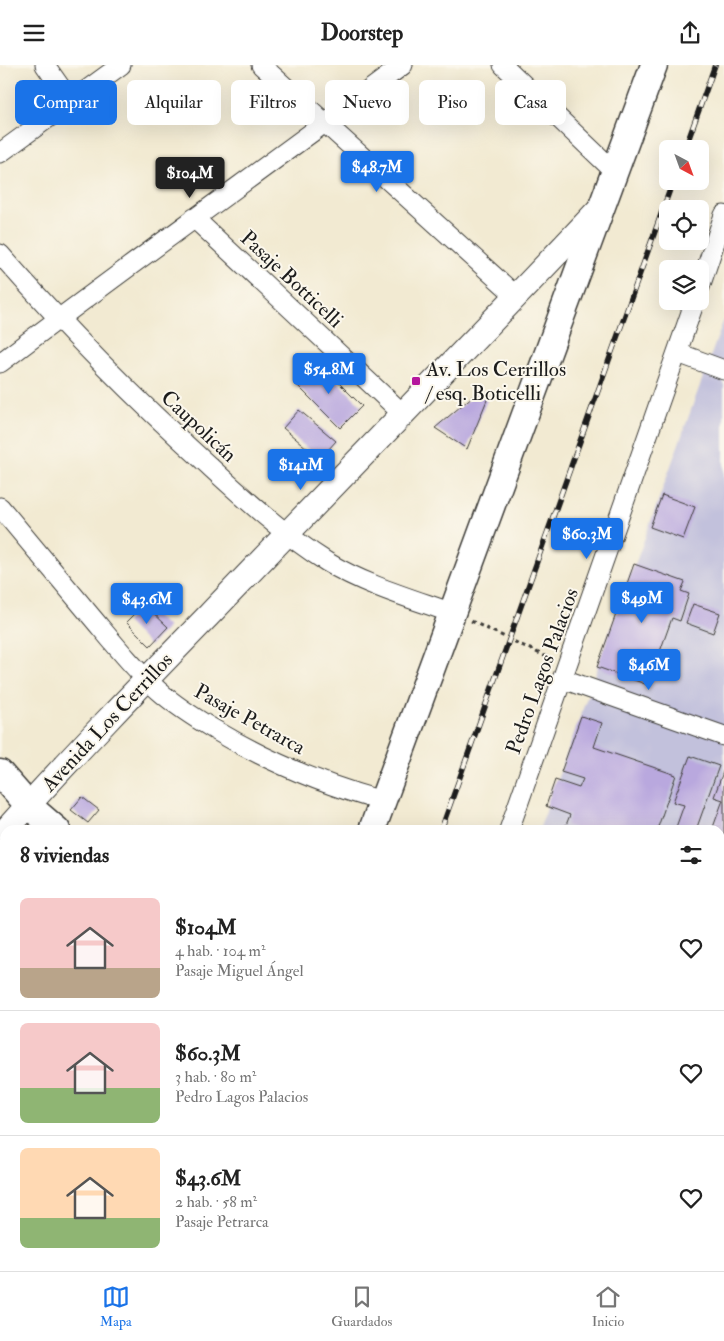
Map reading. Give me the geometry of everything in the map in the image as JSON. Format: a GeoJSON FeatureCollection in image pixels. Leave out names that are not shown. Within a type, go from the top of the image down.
{"type":"FeatureCollection","features":[{"type":"Feature","properties":{"kind":"main road"},"geometry":{"type":"LineString","coordinates":[[374,825],[654,65]]}},
{"type":"Feature","properties":{"kind":"main road"},"geometry":{"type":"LineString","coordinates":[[0,773],[28,805],[51,825]]}},
{"type":"Feature","properties":{"kind":"street"},"geometry":{"type":"LineString","coordinates":[[45,65],[56,80]]}},
{"type":"Feature","properties":{"kind":"street"},"geometry":{"type":"LineString","coordinates":[[101,80],[121,65]]}},
{"type":"Feature","properties":{"kind":"street"},"geometry":{"type":"LineString","coordinates":[[261,65],[325,122]]}},
{"type":"Feature","properties":{"kind":"street"},"geometry":{"type":"LineString","coordinates":[[383,80],[403,65]]}},
{"type":"Feature","properties":{"kind":"street"},"geometry":{"type":"LineString","coordinates":[[503,65],[616,172]]}},
{"type":"Feature","properties":{"kind":"street"},"geometry":{"type":"LineString","coordinates":[[0,363],[194,217],[325,124]]}},
{"type":"Feature","properties":{"kind":"street"},"geometry":{"type":"LineString","coordinates":[[0,153],[39,125]]}},
{"type":"Feature","properties":{"kind":"street"},"geometry":{"type":"LineString","coordinates":[[328,125],[516,296]]}},
{"type":"Feature","properties":{"kind":"street","name":"Avenida Los Cerrillos"},"geometry":{"type":"LineString","coordinates":[[10,825],[146,679],[604,203]]}},
{"type":"Feature","properties":{"kind":"street"},"geometry":{"type":"LineString","coordinates":[[709,260],[724,215]]}},
{"type":"Feature","properties":{"kind":"street","name":"Pasaje Botticelli"},"geometry":{"type":"LineString","coordinates":[[194,217],[403,414]]}},
{"type":"Feature","properties":{"kind":"street","name":"Caupolicán"},"geometry":{"type":"LineString","coordinates":[[0,254],[58,319],[165,426],[225,481],[287,533],[327,562],[360,579],[452,613]]}},
{"type":"Feature","properties":{"kind":"street","name":"Pedro Lagos Palacios"},"geometry":{"type":"LineString","coordinates":[[511,825],[692,310]]}},
{"type":"Feature","properties":{"kind":"street"},"geometry":{"type":"LineString","coordinates":[[678,353],[724,370]]}},
{"type":"Feature","properties":{"kind":"street","name":"Pasaje Petrarca"},"geometry":{"type":"LineString","coordinates":[[0,507],[127,659],[160,692],[190,714],[246,747],[324,783],[382,801]]}},
{"type":"Feature","properties":{"kind":"street"},"geometry":{"type":"LineString","coordinates":[[565,673],[724,736]]}},
{"type":"Feature","properties":{"kind":"path"},"geometry":{"type":"LineString","coordinates":[[452,613],[565,673]]}},
{"type":"Feature","properties":{"kind":"shaded area"},"geometry":{"type":"Polygon","coordinates":[[[724,319],[724,825],[541,825],[724,319]]]}},
{"type":"Feature","properties":{"kind":"building"},"geometry":{"type":"Polygon","coordinates":[[[318,362],[362,406],[340,428],[296,384],[318,362]]]}},
{"type":"Feature","properties":{"kind":"building"},"geometry":{"type":"Polygon","coordinates":[[[480,390],[489,395],[467,449],[435,428],[480,390]]]}},
{"type":"Feature","properties":{"kind":"building"},"geometry":{"type":"Polygon","coordinates":[[[299,410],[336,441],[320,459],[283,428],[299,410]]]}},
{"type":"Feature","properties":{"kind":"building"},"geometry":{"type":"Polygon","coordinates":[[[662,495],[695,507],[683,539],[650,527],[662,495]]]}},
{"type":"Feature","properties":{"kind":"building"},"geometry":{"type":"Polygon","coordinates":[[[634,564],[685,582],[681,591],[689,594],[680,621],[672,618],[648,685],[597,667],[634,564]]]}},
{"type":"Feature","properties":{"kind":"building"},"geometry":{"type":"Polygon","coordinates":[[[144,604],[168,627],[150,646],[126,622],[144,604]]]}},
{"type":"Feature","properties":{"kind":"building"},"geometry":{"type":"Polygon","coordinates":[[[693,604],[720,613],[713,633],[686,623],[693,604]]]}},
{"type":"Feature","properties":{"kind":"building"},"geometry":{"type":"Polygon","coordinates":[[[581,716],[602,723],[594,747],[676,775],[659,825],[566,825],[570,815],[546,806],[555,780],[579,788],[583,779],[561,772],[581,716]]]}},
{"type":"Feature","properties":{"kind":"building"},"geometry":{"type":"Polygon","coordinates":[[[690,756],[719,766],[698,825],[677,825],[684,805],[673,802],[690,756]]]}},
{"type":"Feature","properties":{"kind":"building"},"geometry":{"type":"Polygon","coordinates":[[[724,769],[724,825],[714,825],[723,800],[714,797],[724,769]]]}},
{"type":"Feature","properties":{"kind":"building"},"geometry":{"type":"Polygon","coordinates":[[[82,797],[99,810],[88,823],[71,810],[82,797]]]}},
{"type":"Feature","properties":{"kind":"railway"},"geometry":{"type":"LineString","coordinates":[[688,140],[715,65]]}},
{"type":"Feature","properties":{"kind":"railway"},"geometry":{"type":"LineString","coordinates":[[443,825],[670,190]]}},
{"type":"Feature","properties":{"kind":"place","name":"Av. Los Cerrillos / esq. Boticelli"},"geometry":{"type":"Point","coordinates":[416,381]}}]}
